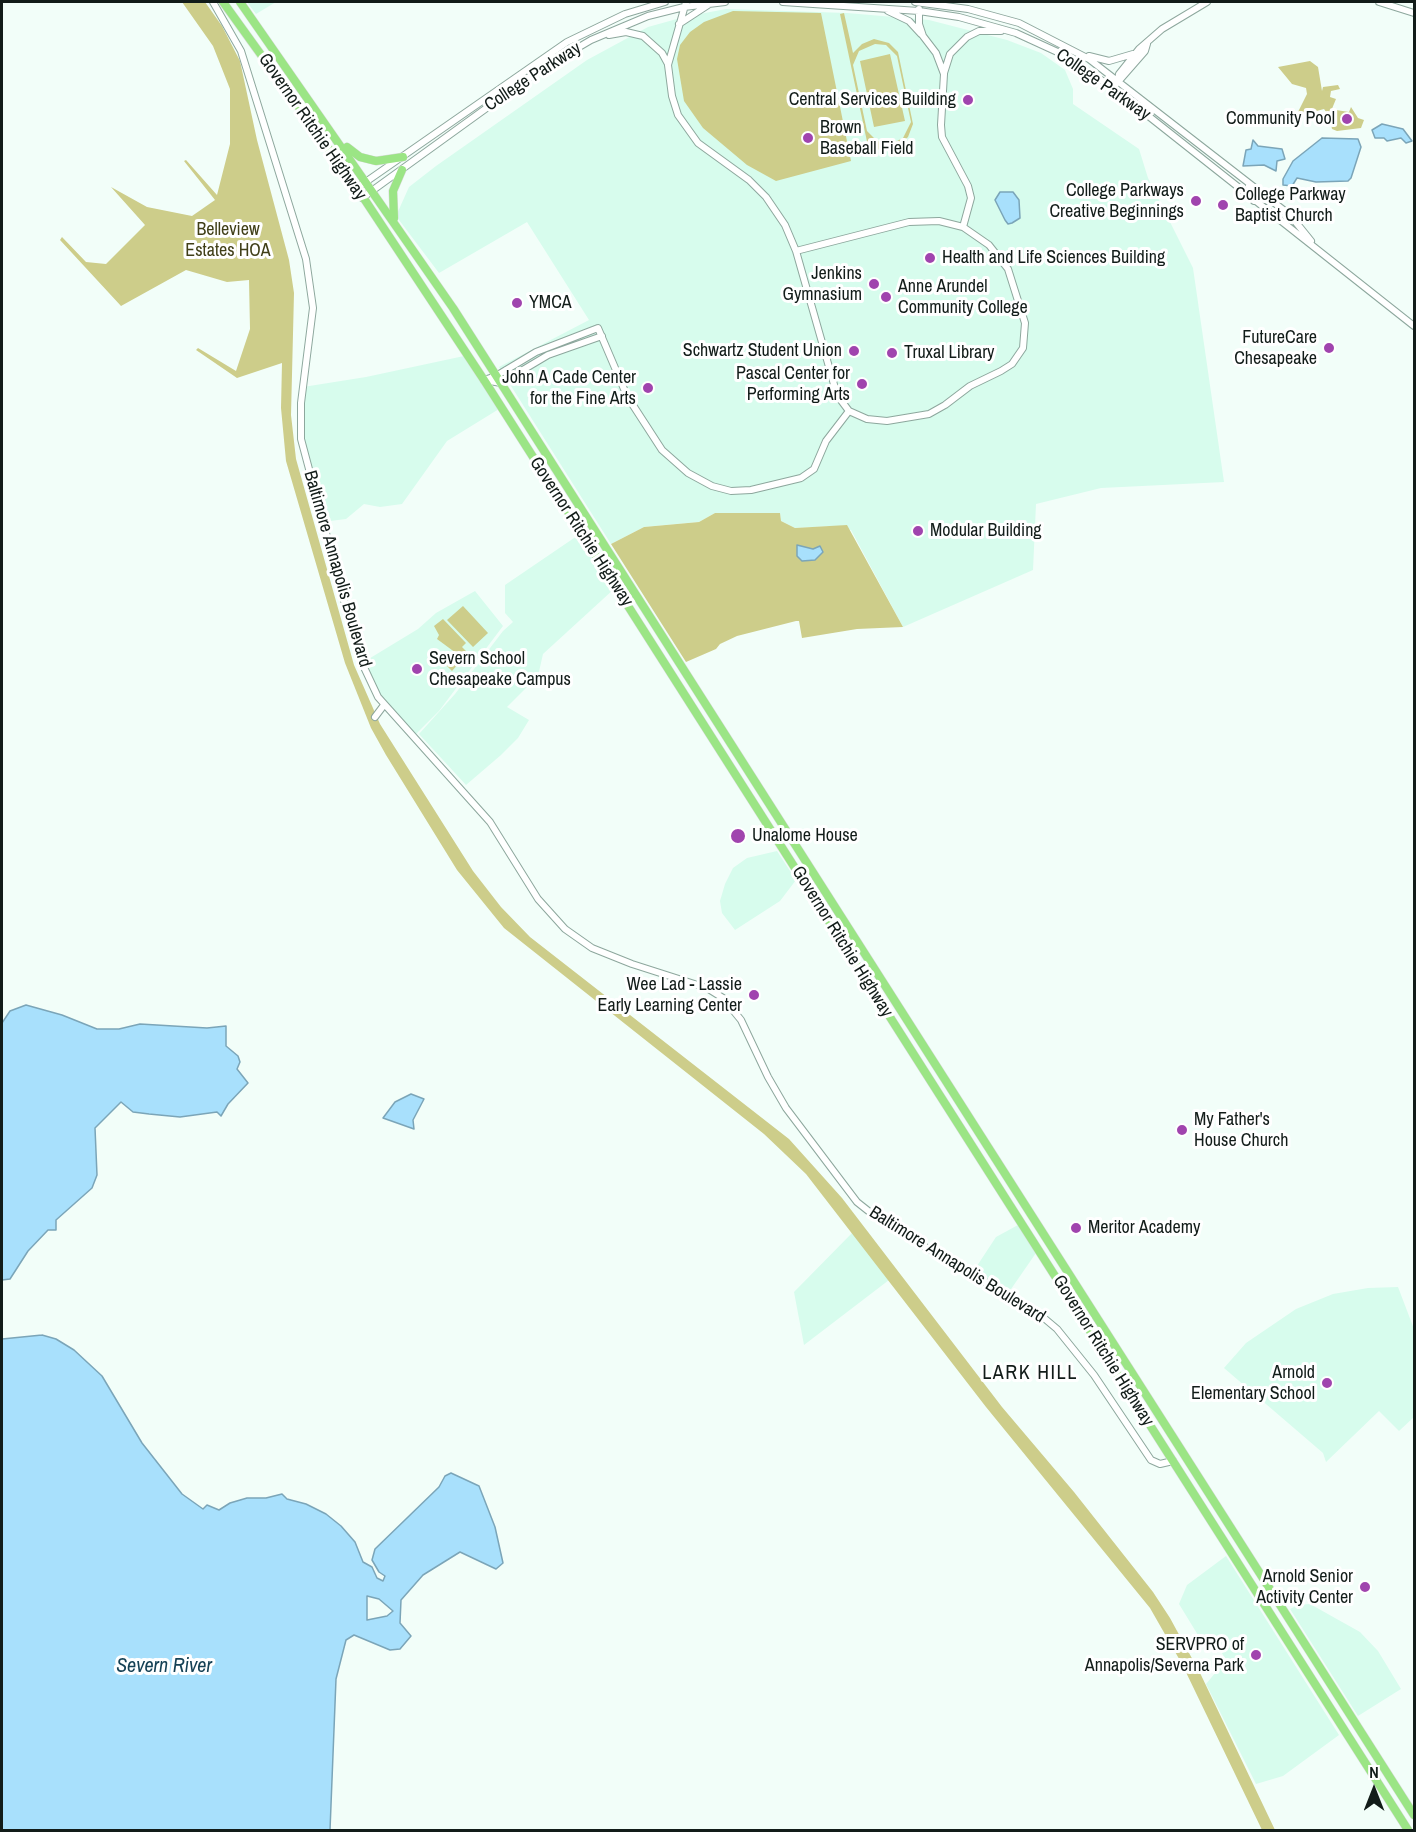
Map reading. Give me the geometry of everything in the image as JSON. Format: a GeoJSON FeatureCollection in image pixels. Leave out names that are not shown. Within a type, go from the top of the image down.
{"type":"FeatureCollection","features":[{"type":"Feature","properties":{"kind":"highway","name":"Governor Ritchie Highway"},"geometry":{"type":"LineString","coordinates":[[223,2],[357,188],[484,380],[1408,1830]]}},
{"type":"Feature","properties":{"kind":"highway"},"geometry":{"type":"LineString","coordinates":[[234,2],[243,14],[258,27]]}},
{"type":"Feature","properties":{"kind":"highway","name":"Governor Ritchie Highway"},"geometry":{"type":"LineString","coordinates":[[240,2],[395,222],[498,380],[1414,1815]]}},
{"type":"Feature","properties":{"kind":"highway"},"geometry":{"type":"LineString","coordinates":[[230,27],[242,29]]}},
{"type":"Feature","properties":{"kind":"highway"},"geometry":{"type":"LineString","coordinates":[[336,137],[353,152],[367,159],[381,162],[403,157]]}},
{"type":"Feature","properties":{"kind":"highway"},"geometry":{"type":"LineString","coordinates":[[395,222],[393,191],[402,170]]}},
{"type":"Feature","properties":{"kind":"highway"},"geometry":{"type":"LineString","coordinates":[[706,726],[716,720]]}},
{"type":"Feature","properties":{"kind":"highway"},"geometry":{"type":"LineString","coordinates":[[882,1004],[894,999]]}},
{"type":"Feature","properties":{"kind":"highway"},"geometry":{"type":"LineString","coordinates":[[1019,1220],[1040,1245],[1044,1247],[1049,1243]]}},
{"type":"Feature","properties":{"kind":"highway"},"geometry":{"type":"LineString","coordinates":[[1041,1253],[1050,1252],[1064,1266]]}},
{"type":"Feature","properties":{"kind":"highway"},"geometry":{"type":"LineString","coordinates":[[1173,1461],[1182,1460],[1191,1466]]}},
{"type":"Feature","properties":{"kind":"street","name":"Baltimore Annapolis Boulevard"},"geometry":{"type":"LineString","coordinates":[[213,2],[230,27],[246,64],[306,259],[312,308],[301,403],[301,439],[359,653],[372,685],[384,705],[483,812],[538,899],[565,929],[592,948],[707,988],[723,998],[741,1020],[768,1077],[786,1108],[857,1202],[881,1221],[1038,1313],[1057,1329],[1094,1375],[1151,1460],[1160,1464],[1173,1461]]}},
{"type":"Feature","properties":{"kind":"street"},"geometry":{"type":"LineString","coordinates":[[646,6],[656,2]]}},
{"type":"Feature","properties":{"kind":"street","name":"College Parkway"},"geometry":{"type":"LineString","coordinates":[[357,188],[567,42],[603,23],[646,6],[665,2]]}},
{"type":"Feature","properties":{"kind":"street","name":"College Parkway"},"geometry":{"type":"LineString","coordinates":[[362,198],[535,73],[591,40],[627,23],[685,4],[725,2]]}},
{"type":"Feature","properties":{"kind":"street","name":"College Parkway"},"geometry":{"type":"LineString","coordinates":[[783,2],[919,11],[967,18],[1016,33],[1064,55],[1113,88],[1414,326]]}},
{"type":"Feature","properties":{"kind":"street","name":"College Parkway"},"geometry":{"type":"LineString","coordinates":[[915,2],[993,15],[1039,32],[1073,49],[1118,81],[1290,215],[1315,246]]}},
{"type":"Feature","properties":{"kind":"street"},"geometry":{"type":"LineString","coordinates":[[920,2],[919,24],[923,36]]}},
{"type":"Feature","properties":{"kind":"street"},"geometry":{"type":"LineString","coordinates":[[1118,81],[1119,74],[1147,42],[1177,19],[1207,2]]}},
{"type":"Feature","properties":{"kind":"street"},"geometry":{"type":"LineString","coordinates":[[1383,2],[1414,13]]}},
{"type":"Feature","properties":{"kind":"street"},"geometry":{"type":"LineString","coordinates":[[679,25],[711,3]]}},
{"type":"Feature","properties":{"kind":"street"},"geometry":{"type":"LineString","coordinates":[[685,4],[668,65],[672,96],[678,115],[698,143],[749,180],[766,197],[785,225],[796,251],[837,395],[849,411],[867,418],[887,421],[929,414],[970,386],[1012,364],[1023,348],[1025,323],[1008,269],[989,245],[963,227],[939,221],[909,222],[796,251]]}},
{"type":"Feature","properties":{"kind":"street"},"geometry":{"type":"LineString","coordinates":[[879,8],[902,17],[923,36],[936,53],[944,74]]}},
{"type":"Feature","properties":{"kind":"street"},"geometry":{"type":"LineString","coordinates":[[963,227],[971,198],[968,186],[942,137],[940,125],[944,74],[950,54],[967,37],[980,31],[1016,33]]}},
{"type":"Feature","properties":{"kind":"street"},"geometry":{"type":"LineString","coordinates":[[591,40],[619,32],[636,33],[650,40],[668,65]]}},
{"type":"Feature","properties":{"kind":"street"},"geometry":{"type":"LineString","coordinates":[[1113,88],[1145,51],[1147,42]]}},
{"type":"Feature","properties":{"kind":"street"},"geometry":{"type":"LineString","coordinates":[[1073,49],[1096,59],[1109,61],[1123,59],[1137,52]]}},
{"type":"Feature","properties":{"kind":"street"},"geometry":{"type":"LineString","coordinates":[[1239,175],[1253,190],[1254,201],[1259,199],[1267,201],[1290,215]]}},
{"type":"Feature","properties":{"kind":"street"},"geometry":{"type":"LineString","coordinates":[[498,380],[536,352],[598,328],[627,396],[662,450],[688,473],[712,486],[731,491],[751,490],[801,478],[814,469],[826,441],[849,411]]}},
{"type":"Feature","properties":{"kind":"street"},"geometry":{"type":"LineString","coordinates":[[484,380],[498,380],[548,355],[602,336]]}},
{"type":"Feature","properties":{"kind":"street"},"geometry":{"type":"LineString","coordinates":[[375,717],[384,705]]}},
{"type":"Feature","properties":{"kind":"shaded area"},"geometry":{"type":"Polygon","coordinates":[[[247,2],[276,2],[256,14],[247,2]]]}},
{"type":"Feature","properties":{"kind":"shaded area","name":"Anne Arundel Community College"},"geometry":{"type":"Polygon","coordinates":[[[726,9],[847,13],[929,20],[1007,40],[1041,53],[1065,70],[1073,89],[1073,104],[1139,149],[1148,178],[1193,268],[1224,482],[1101,488],[1036,504],[1033,570],[903,627],[851,530],[833,526],[795,528],[781,521],[780,513],[715,513],[699,522],[644,527],[611,544],[499,367],[589,320],[527,222],[439,273],[396,216],[409,187],[587,60],[648,27],[726,9]]]}},
{"type":"Feature","properties":{"kind":"shaded area"},"geometry":{"type":"Polygon","coordinates":[[[464,356],[499,409],[447,441],[402,504],[380,507],[364,504],[346,519],[322,522],[303,452],[303,387],[366,377],[464,356]]]}},
{"type":"Feature","properties":{"kind":"shaded area"},"geometry":{"type":"Polygon","coordinates":[[[577,536],[614,589],[543,654],[538,676],[507,707],[529,720],[518,738],[466,785],[419,734],[455,694],[503,631],[513,622],[505,613],[505,585],[577,536]]]}},
{"type":"Feature","properties":{"kind":"shaded area","name":"Severn School Chesapeake Campus"},"geometry":{"type":"Polygon","coordinates":[[[475,591],[503,626],[439,711],[413,737],[386,707],[362,663],[418,629],[436,613],[475,591]]]}},
{"type":"Feature","properties":{"kind":"shaded area"},"geometry":{"type":"Polygon","coordinates":[[[777,851],[796,880],[780,901],[735,930],[722,913],[720,901],[733,868],[747,858],[777,851]]]}},
{"type":"Feature","properties":{"kind":"shaded area"},"geometry":{"type":"Polygon","coordinates":[[[1018,1225],[1036,1253],[1009,1292],[973,1272],[996,1237],[1018,1225]]]}},
{"type":"Feature","properties":{"kind":"shaded area"},"geometry":{"type":"Polygon","coordinates":[[[853,1232],[889,1280],[804,1345],[794,1292],[853,1232]]]}},
{"type":"Feature","properties":{"kind":"shaded area","name":"Arnold Elementary School"},"geometry":{"type":"Polygon","coordinates":[[[1398,1287],[1414,1329],[1414,1417],[1399,1431],[1379,1411],[1326,1462],[1323,1453],[1224,1368],[1246,1343],[1296,1309],[1333,1294],[1368,1288],[1398,1287]]]}},
{"type":"Feature","properties":{"kind":"shaded area"},"geometry":{"type":"Polygon","coordinates":[[[1226,1556],[1339,1735],[1283,1776],[1256,1784],[1206,1684],[1226,1660],[1219,1648],[1201,1640],[1179,1604],[1187,1585],[1226,1556]]]}},
{"type":"Feature","properties":{"kind":"shaded area"},"geometry":{"type":"Polygon","coordinates":[[[1310,1604],[1360,1632],[1378,1651],[1401,1689],[1358,1716],[1290,1609],[1298,1605],[1310,1604]]]}},
{"type":"Feature","properties":{"kind":"green space","name":"Belleview Estates HOA"},"geometry":{"type":"Polygon","coordinates":[[[182,2],[205,2],[222,26],[240,61],[257,140],[289,260],[294,293],[291,415],[296,459],[354,665],[380,724],[473,871],[501,907],[530,937],[789,1139],[842,1198],[1002,1407],[1074,1492],[1153,1592],[1201,1675],[1275,1830],[1262,1830],[1182,1664],[1150,1608],[986,1407],[806,1174],[764,1134],[504,928],[457,870],[371,728],[345,663],[286,461],[281,408],[282,363],[237,378],[196,350],[198,348],[236,371],[250,329],[249,280],[227,282],[186,270],[121,306],[60,240],[62,237],[86,262],[106,264],[145,225],[111,187],[147,207],[192,216],[215,200],[184,161],[186,160],[217,195],[230,144],[230,89],[213,46],[182,2]]]}},
{"type":"Feature","properties":{"kind":"green space"},"geometry":{"type":"Polygon","coordinates":[[[733,11],[821,13],[851,161],[776,181],[747,165],[703,128],[684,101],[677,59],[680,45],[690,32],[704,22],[733,11]]]}},
{"type":"Feature","properties":{"kind":"green space"},"geometry":{"type":"Polygon","coordinates":[[[844,13],[853,53],[862,44],[874,39],[889,43],[898,52],[913,124],[908,137],[898,146],[869,151],[840,14],[844,13]],[[875,44],[859,51],[853,65],[867,131],[877,141],[893,143],[903,138],[911,122],[897,56],[886,45],[875,44]]]}},
{"type":"Feature","properties":{"kind":"green space"},"geometry":{"type":"Polygon","coordinates":[[[890,54],[905,121],[874,127],[860,61],[890,54]]]}},
{"type":"Feature","properties":{"kind":"green space"},"geometry":{"type":"Polygon","coordinates":[[[1310,61],[1318,67],[1322,91],[1323,87],[1338,85],[1340,89],[1331,91],[1330,97],[1336,99],[1329,116],[1324,109],[1302,115],[1298,112],[1307,94],[1306,88],[1292,84],[1278,67],[1310,61]]]}},
{"type":"Feature","properties":{"kind":"green space","name":"Community Pool"},"geometry":{"type":"Polygon","coordinates":[[[1351,107],[1358,118],[1364,120],[1361,128],[1337,131],[1332,129],[1331,124],[1336,110],[1349,112],[1351,107]]]}},
{"type":"Feature","properties":{"kind":"green space"},"geometry":{"type":"Polygon","coordinates":[[[715,513],[780,513],[781,521],[795,528],[847,525],[903,627],[857,629],[802,638],[799,621],[796,621],[737,636],[720,644],[716,649],[686,662],[611,544],[644,527],[699,522],[715,513]]]}},
{"type":"Feature","properties":{"kind":"green space"},"geometry":{"type":"Polygon","coordinates":[[[463,606],[488,633],[473,647],[447,620],[463,606]]]}},
{"type":"Feature","properties":{"kind":"green space"},"geometry":{"type":"Polygon","coordinates":[[[443,619],[466,643],[462,647],[468,653],[452,671],[445,664],[456,653],[437,639],[439,635],[434,626],[443,619]]]}},
{"type":"Feature","properties":{"kind":"water"},"geometry":{"type":"Polygon","coordinates":[[[1382,124],[1403,129],[1412,141],[1406,143],[1401,138],[1387,141],[1384,138],[1375,138],[1372,130],[1382,124]]]}},
{"type":"Feature","properties":{"kind":"water"},"geometry":{"type":"Polygon","coordinates":[[[1322,138],[1358,139],[1361,147],[1351,178],[1348,181],[1316,182],[1297,178],[1292,186],[1283,185],[1283,179],[1293,161],[1322,138]]]}},
{"type":"Feature","properties":{"kind":"water"},"geometry":{"type":"Polygon","coordinates":[[[1253,140],[1258,146],[1282,149],[1285,159],[1277,161],[1276,171],[1264,165],[1243,166],[1246,150],[1251,149],[1253,140]]]}},
{"type":"Feature","properties":{"kind":"water"},"geometry":{"type":"Polygon","coordinates":[[[1000,192],[1013,192],[1019,200],[1020,218],[1012,223],[1008,224],[1005,220],[995,200],[1000,192]]]}},
{"type":"Feature","properties":{"kind":"water"},"geometry":{"type":"Polygon","coordinates":[[[797,545],[813,549],[820,546],[823,552],[815,560],[802,561],[797,556],[797,545]]]}},
{"type":"Feature","properties":{"kind":"water"},"geometry":{"type":"Polygon","coordinates":[[[26,1005],[62,1015],[97,1029],[119,1029],[140,1024],[207,1028],[226,1026],[226,1046],[238,1056],[240,1062],[237,1069],[248,1083],[228,1104],[221,1116],[217,1112],[180,1117],[133,1112],[121,1102],[95,1128],[97,1175],[92,1188],[56,1220],[56,1230],[48,1230],[28,1251],[10,1279],[2,1280],[2,1023],[10,1011],[26,1005]]]}},
{"type":"Feature","properties":{"kind":"water"},"geometry":{"type":"Polygon","coordinates":[[[411,1094],[424,1099],[413,1120],[414,1129],[383,1118],[395,1102],[411,1094]]]}},
{"type":"Feature","properties":{"kind":"water","name":"Severn River"},"geometry":{"type":"Polygon","coordinates":[[[42,1335],[56,1339],[74,1350],[102,1376],[142,1443],[182,1494],[203,1509],[207,1505],[219,1510],[230,1503],[247,1498],[266,1498],[282,1494],[287,1499],[306,1504],[326,1514],[341,1526],[355,1542],[363,1562],[372,1567],[377,1578],[383,1581],[385,1576],[379,1572],[372,1560],[375,1549],[439,1487],[445,1476],[451,1473],[479,1486],[495,1527],[503,1563],[496,1569],[460,1552],[423,1575],[401,1600],[400,1623],[411,1636],[400,1649],[390,1650],[354,1635],[346,1640],[336,1679],[330,1830],[2,1830],[2,1339],[42,1335]],[[367,1596],[367,1620],[387,1616],[393,1611],[379,1599],[367,1596]]]}},
{"type":"Feature","properties":{"kind":"place","name":"Central Services Building"},"geometry":{"type":"Point","coordinates":[968,100]}},
{"type":"Feature","properties":{"kind":"place","name":"Community Pool"},"geometry":{"type":"Point","coordinates":[1347,119]}},
{"type":"Feature","properties":{"kind":"place","name":"Brown Baseball Field"},"geometry":{"type":"Point","coordinates":[808,138]}},
{"type":"Feature","properties":{"kind":"place","name":"College Parkways Creative Beginnings"},"geometry":{"type":"Point","coordinates":[1196,201]}},
{"type":"Feature","properties":{"kind":"place","name":"College Parkway Baptist Church"},"geometry":{"type":"Point","coordinates":[1223,205]}},
{"type":"Feature","properties":{"kind":"place","name":"Health and Life Sciences Building"},"geometry":{"type":"Point","coordinates":[930,258]}},
{"type":"Feature","properties":{"kind":"place","name":"Jenkins Gymnasium"},"geometry":{"type":"Point","coordinates":[874,284]}},
{"type":"Feature","properties":{"kind":"place","name":"Anne Arundel Community College"},"geometry":{"type":"Point","coordinates":[886,297]}},
{"type":"Feature","properties":{"kind":"place","name":"YMCA"},"geometry":{"type":"Point","coordinates":[517,303]}},
{"type":"Feature","properties":{"kind":"place","name":"FutureCare Chesapeake"},"geometry":{"type":"Point","coordinates":[1329,348]}},
{"type":"Feature","properties":{"kind":"place","name":"Schwartz Student Union"},"geometry":{"type":"Point","coordinates":[854,351]}},
{"type":"Feature","properties":{"kind":"place","name":"Truxal Library"},"geometry":{"type":"Point","coordinates":[892,353]}},
{"type":"Feature","properties":{"kind":"place","name":"Pascal Center for Performing Arts"},"geometry":{"type":"Point","coordinates":[862,384]}},
{"type":"Feature","properties":{"kind":"place","name":"John A Cade Center for the Fine Arts"},"geometry":{"type":"Point","coordinates":[648,388]}},
{"type":"Feature","properties":{"kind":"place","name":"Modular Building"},"geometry":{"type":"Point","coordinates":[918,531]}},
{"type":"Feature","properties":{"kind":"place","name":"Severn School Chesapeake Campus"},"geometry":{"type":"Point","coordinates":[417,669]}},
{"type":"Feature","properties":{"kind":"place","name":"Unalome House"},"geometry":{"type":"Point","coordinates":[738,836]}},
{"type":"Feature","properties":{"kind":"place","name":"Wee Lad - Lassie Early Learning Center"},"geometry":{"type":"Point","coordinates":[754,995]}},
{"type":"Feature","properties":{"kind":"place","name":"My Father's House Church"},"geometry":{"type":"Point","coordinates":[1182,1130]}},
{"type":"Feature","properties":{"kind":"place","name":"Meritor Academy"},"geometry":{"type":"Point","coordinates":[1076,1228]}},
{"type":"Feature","properties":{"kind":"place","name":"Arnold Elementary School"},"geometry":{"type":"Point","coordinates":[1327,1383]}},
{"type":"Feature","properties":{"kind":"place","name":"Arnold Senior Activity Center"},"geometry":{"type":"Point","coordinates":[1365,1587]}},
{"type":"Feature","properties":{"kind":"place","name":"SERVPRO of Annapolis/Severna Park"},"geometry":{"type":"Point","coordinates":[1256,1655]}},
{"type":"Feature","properties":{"kind":"district","name":"LARK HILL"},"geometry":{"type":"Point","coordinates":[1030,1374]}}]}
